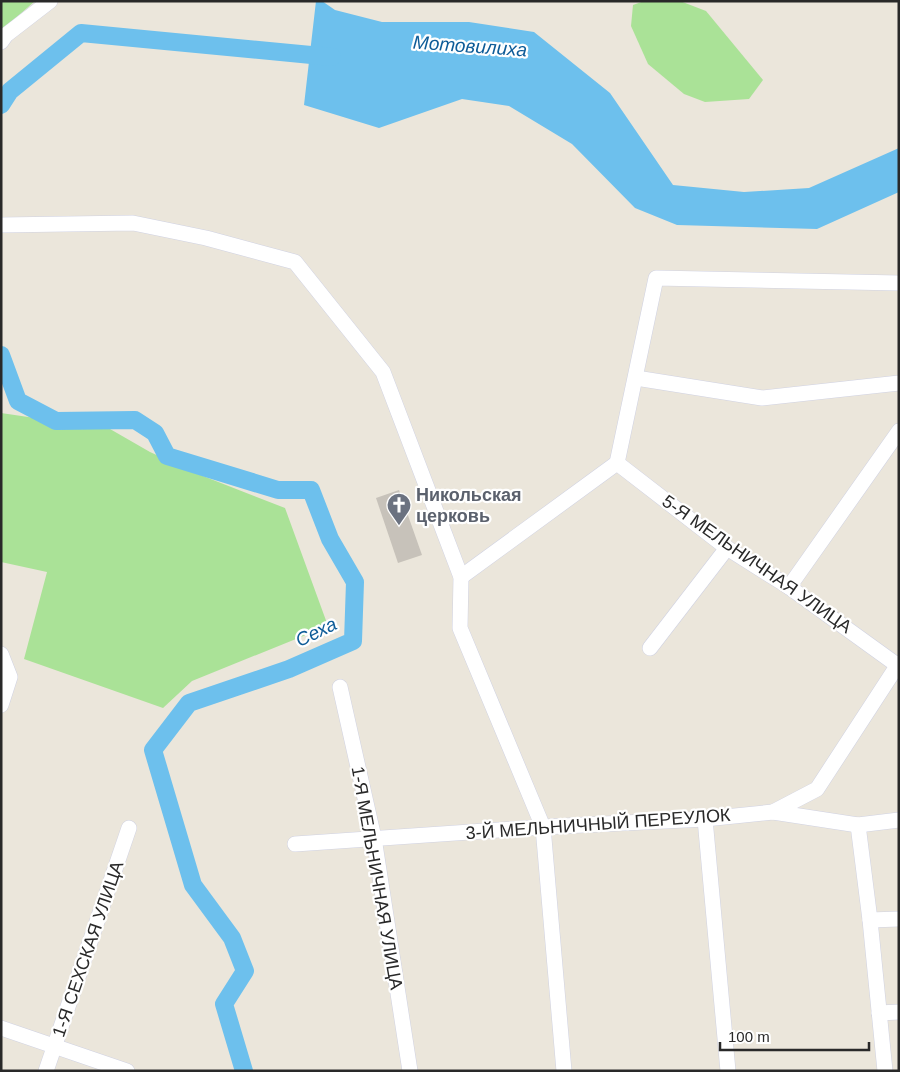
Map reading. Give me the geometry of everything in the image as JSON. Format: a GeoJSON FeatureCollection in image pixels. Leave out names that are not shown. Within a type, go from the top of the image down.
{"type":"FeatureCollection","features":[{"type":"Feature","properties":{"kind":"street"},"geometry":{"type":"LineString","coordinates":[[1,42],[6,35],[50,1]]}},
{"type":"Feature","properties":{"kind":"street"},"geometry":{"type":"LineString","coordinates":[[1,226],[133,223],[206,238],[295,262],[383,372],[415,461],[461,576],[460,628],[543,826],[564,1071]]}},
{"type":"Feature","properties":{"kind":"street"},"geometry":{"type":"LineString","coordinates":[[461,576],[617,462],[656,278],[899,283]]}},
{"type":"Feature","properties":{"kind":"street"},"geometry":{"type":"LineString","coordinates":[[636,378],[762,398],[899,383]]}},
{"type":"Feature","properties":{"kind":"street"},"geometry":{"type":"LineString","coordinates":[[789,587],[899,431]]}},
{"type":"Feature","properties":{"kind":"street","name":"5-Я МЕЛЬНИЧНАЯ УЛИЦА"},"geometry":{"type":"LineString","coordinates":[[617,462],[727,548],[789,587],[898,664]]}},
{"type":"Feature","properties":{"kind":"street"},"geometry":{"type":"LineString","coordinates":[[650,648],[727,548]]}},
{"type":"Feature","properties":{"kind":"street"},"geometry":{"type":"LineString","coordinates":[[1,654],[10,677],[1,704]]}},
{"type":"Feature","properties":{"kind":"street"},"geometry":{"type":"LineString","coordinates":[[773,812],[817,789],[898,664]]}},
{"type":"Feature","properties":{"kind":"street","name":"1-Я МЕЛЬНИЧНАЯ УЛИЦА"},"geometry":{"type":"LineString","coordinates":[[340,687],[374,838],[410,1071]]}},
{"type":"Feature","properties":{"kind":"street","name":"3-Й МЕЛЬНИЧНЫЙ ПЕРЕУЛОК"},"geometry":{"type":"LineString","coordinates":[[295,844],[773,812],[858,825],[899,820]]}},
{"type":"Feature","properties":{"kind":"street"},"geometry":{"type":"LineString","coordinates":[[705,818],[728,1071]]}},
{"type":"Feature","properties":{"kind":"street"},"geometry":{"type":"LineString","coordinates":[[858,825],[870,920],[885,1071]]}},
{"type":"Feature","properties":{"kind":"street","name":"1-Я СЕХСКАЯ УЛИЦА"},"geometry":{"type":"LineString","coordinates":[[46,1071],[129,828]]}},
{"type":"Feature","properties":{"kind":"street"},"geometry":{"type":"LineString","coordinates":[[870,920],[899,919]]}},
{"type":"Feature","properties":{"kind":"street"},"geometry":{"type":"LineString","coordinates":[[879,1013],[899,1012]]}},
{"type":"Feature","properties":{"kind":"street"},"geometry":{"type":"LineString","coordinates":[[1,1028],[55,1044],[127,1071]]}},
{"type":"Feature","properties":{"kind":"green space"},"geometry":{"type":"Polygon","coordinates":[[[1,1],[35,1],[1,31],[1,1]]]}},
{"type":"Feature","properties":{"kind":"green space"},"geometry":{"type":"Polygon","coordinates":[[[644,1],[680,1],[706,11],[763,80],[749,99],[705,102],[684,94],[648,64],[631,26],[633,5],[644,1]]]}},
{"type":"Feature","properties":{"kind":"green space"},"geometry":{"type":"Polygon","coordinates":[[[1,413],[110,429],[150,452],[203,476],[285,508],[328,626],[192,681],[163,708],[24,659],[47,572],[1,562],[1,413]]]}},
{"type":"Feature","properties":{"kind":"water"},"geometry":{"type":"Polygon","coordinates":[[[316,1],[322,1],[335,10],[382,22],[469,22],[534,32],[610,93],[673,185],[744,192],[809,188],[899,148],[899,192],[817,229],[677,225],[635,208],[572,144],[509,106],[462,99],[379,128],[304,105],[316,1]]]}},
{"type":"Feature","properties":{"kind":"building","name":"Никольская церковь"},"geometry":{"type":"Polygon","coordinates":[[[399,490],[422,555],[398,563],[376,498],[399,490]]]}},
{"type":"Feature","properties":{"kind":"waterway","name":"Мотовилиха"},"geometry":{"type":"LineString","coordinates":[[1,105],[10,91],[81,33],[332,57]]}},
{"type":"Feature","properties":{"kind":"waterway","name":"Сеха"},"geometry":{"type":"LineString","coordinates":[[1,355],[18,401],[56,421],[135,420],[155,433],[167,456],[278,490],[311,490],[330,539],[355,582],[353,641],[289,669],[189,703],[153,750],[193,885],[232,938],[245,971],[224,1004],[244,1071]]}},
{"type":"Feature","properties":{"kind":"place","name":"Никольская церковь"},"geometry":{"type":"Point","coordinates":[399,526]}}]}
